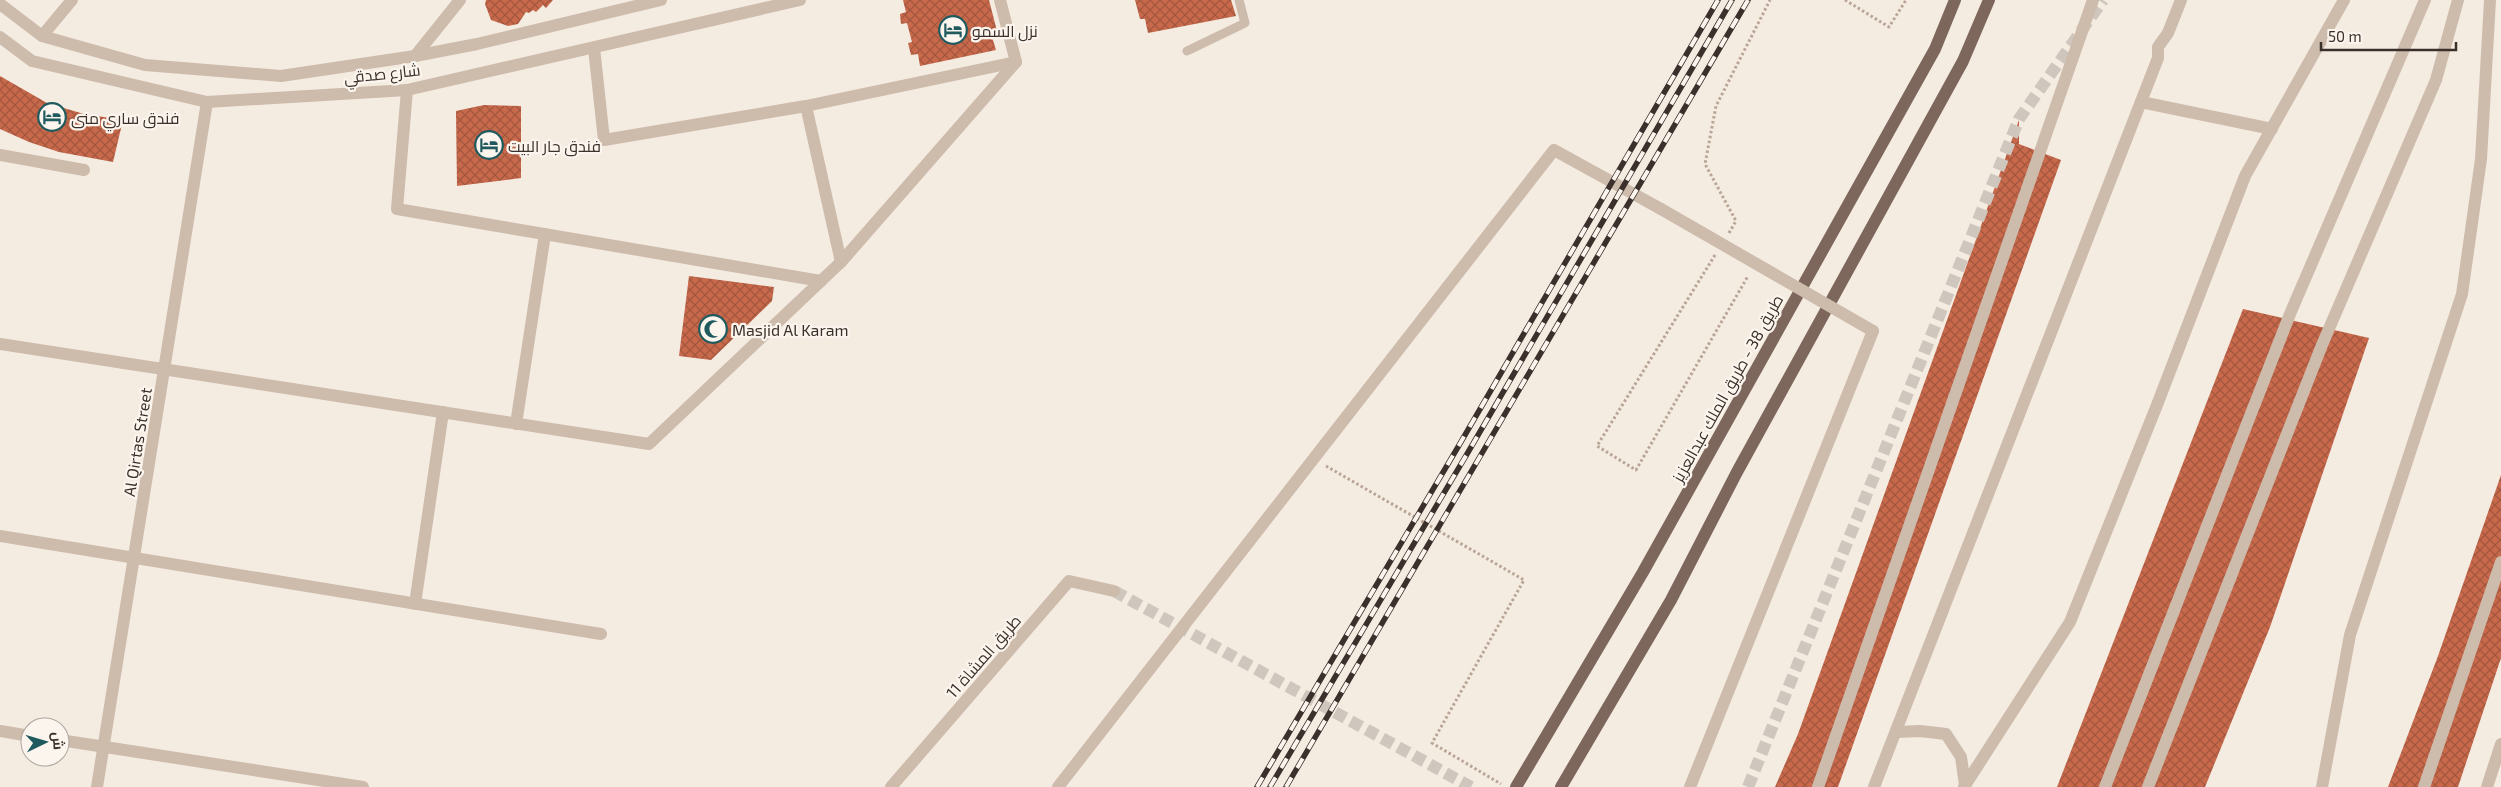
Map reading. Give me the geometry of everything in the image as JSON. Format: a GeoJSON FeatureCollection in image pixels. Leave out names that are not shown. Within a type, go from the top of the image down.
{"type":"FeatureCollection","features":[{"type":"Feature","properties":{"kind":"main road","name":"طريق 38 - طريق الملك عبدالعزيز"},"geometry":{"type":"LineString","coordinates":[[1516,787],[1643,572],[1935,49],[1955,0]]}},
{"type":"Feature","properties":{"kind":"main road"},"geometry":{"type":"LineString","coordinates":[[1562,787],[1671,600],[1737,472],[1962,61],[1989,0]]}},
{"type":"Feature","properties":{"kind":"street"},"geometry":{"type":"LineString","coordinates":[[42,36],[72,0]]}},
{"type":"Feature","properties":{"kind":"street"},"geometry":{"type":"LineString","coordinates":[[415,56],[460,0]]}},
{"type":"Feature","properties":{"kind":"street","name":"شارع صدقي"},"geometry":{"type":"LineString","coordinates":[[0,4],[42,36],[146,65],[281,76],[415,56],[529,34],[661,0]]}},
{"type":"Feature","properties":{"kind":"street","name":"شارع صدقي"},"geometry":{"type":"LineString","coordinates":[[0,37],[32,61],[207,102],[407,90],[594,48],[751,6],[800,0]]}},
{"type":"Feature","properties":{"kind":"street"},"geometry":{"type":"LineString","coordinates":[[1000,0],[1016,62]]}},
{"type":"Feature","properties":{"kind":"street"},"geometry":{"type":"LineString","coordinates":[[1818,787],[2044,146],[2092,0]]}},
{"type":"Feature","properties":{"kind":"street"},"geometry":{"type":"LineString","coordinates":[[1874,787],[2156,64],[2158,47],[2168,33],[2181,0]]}},
{"type":"Feature","properties":{"kind":"street"},"geometry":{"type":"LineString","coordinates":[[1964,786],[2070,622],[2157,405],[2245,176],[2344,0]]}},
{"type":"Feature","properties":{"kind":"street"},"geometry":{"type":"LineString","coordinates":[[2105,787],[2290,314],[2425,0]]}},
{"type":"Feature","properties":{"kind":"street"},"geometry":{"type":"LineString","coordinates":[[2148,787],[2322,345],[2436,80],[2458,0]]}},
{"type":"Feature","properties":{"kind":"street"},"geometry":{"type":"LineString","coordinates":[[2322,787],[2350,635],[2462,294],[2481,159],[2490,0]]}},
{"type":"Feature","properties":{"kind":"street"},"geometry":{"type":"LineString","coordinates":[[594,48],[604,140],[806,106],[1016,62]]}},
{"type":"Feature","properties":{"kind":"street"},"geometry":{"type":"LineString","coordinates":[[0,344],[649,444],[841,262],[1016,62]]}},
{"type":"Feature","properties":{"kind":"street"},"geometry":{"type":"LineString","coordinates":[[407,90],[397,209],[821,281]]}},
{"type":"Feature","properties":{"kind":"street","name":"Al Qirtas Street"},"geometry":{"type":"LineString","coordinates":[[97,787],[105,747],[207,102]]}},
{"type":"Feature","properties":{"kind":"street"},"geometry":{"type":"LineString","coordinates":[[2141,102],[2272,129]]}},
{"type":"Feature","properties":{"kind":"street"},"geometry":{"type":"LineString","coordinates":[[806,106],[841,262]]}},
{"type":"Feature","properties":{"kind":"street"},"geometry":{"type":"LineString","coordinates":[[1058,787],[1554,150],[1873,331],[1690,787]]}},
{"type":"Feature","properties":{"kind":"street"},"geometry":{"type":"LineString","coordinates":[[0,156],[84,170]]}},
{"type":"Feature","properties":{"kind":"street"},"geometry":{"type":"LineString","coordinates":[[516,424],[545,234]]}},
{"type":"Feature","properties":{"kind":"street"},"geometry":{"type":"LineString","coordinates":[[415,604],[443,412]]}},
{"type":"Feature","properties":{"kind":"street"},"geometry":{"type":"LineString","coordinates":[[0,536],[601,634]]}},
{"type":"Feature","properties":{"kind":"street"},"geometry":{"type":"LineString","coordinates":[[2424,787],[2501,562]]}},
{"type":"Feature","properties":{"kind":"street","name":"طريق المشاة 11"},"geometry":{"type":"LineString","coordinates":[[891,787],[1070,580],[1114,591]]}},
{"type":"Feature","properties":{"kind":"street"},"geometry":{"type":"LineString","coordinates":[[0,731],[20,734]]}},
{"type":"Feature","properties":{"kind":"street"},"geometry":{"type":"LineString","coordinates":[[1896,732],[1920,731],[1946,734],[1961,757],[1964,786]]}},
{"type":"Feature","properties":{"kind":"street"},"geometry":{"type":"LineString","coordinates":[[70,742],[363,787]]}},
{"type":"Feature","properties":{"kind":"street"},"geometry":{"type":"LineString","coordinates":[[2487,787],[2501,744]]}},
{"type":"Feature","properties":{"kind":"lane"},"geometry":{"type":"LineString","coordinates":[[1187,51],[1245,23],[1239,0]]}},
{"type":"Feature","properties":{"kind":"path"},"geometry":{"type":"LineString","coordinates":[[1845,0],[1889,27],[1906,0]]}},
{"type":"Feature","properties":{"kind":"path"},"geometry":{"type":"LineString","coordinates":[[1597,446],[1636,470],[1755,264]]}},
{"type":"Feature","properties":{"kind":"path"},"geometry":{"type":"LineString","coordinates":[[1313,459],[1524,580],[1432,743],[1506,787]]}},
{"type":"Feature","properties":{"kind":"building"},"geometry":{"type":"Polygon","coordinates":[[[486,0],[553,0],[546,8],[543,5],[536,12],[533,10],[529,13],[526,12],[518,24],[508,26],[491,20],[485,4],[486,0]]]}},
{"type":"Feature","properties":{"kind":"building","name":"نزل السمو"},"geometry":{"type":"Polygon","coordinates":[[[903,0],[989,0],[998,35],[992,37],[996,50],[920,66],[918,54],[911,55],[908,43],[912,42],[907,23],[901,24],[900,14],[906,12],[903,0]]]}},
{"type":"Feature","properties":{"kind":"building"},"geometry":{"type":"Polygon","coordinates":[[[1135,0],[1231,0],[1236,16],[1148,33],[1145,19],[1140,19],[1135,0]]]}},
{"type":"Feature","properties":{"kind":"building","name":"فندق ساري منى"},"geometry":{"type":"Polygon","coordinates":[[[0,76],[47,103],[84,114],[123,120],[113,162],[59,152],[29,142],[0,129],[0,76]]]}},
{"type":"Feature","properties":{"kind":"building","name":"فندق جار البيت"},"geometry":{"type":"Polygon","coordinates":[[[484,105],[521,106],[521,178],[457,186],[456,111],[484,105]]]}},
{"type":"Feature","properties":{"kind":"building"},"geometry":{"type":"Polygon","coordinates":[[[2019,120],[2019,144],[2061,160],[1838,787],[1775,787],[1798,734],[2019,120]]]}},
{"type":"Feature","properties":{"kind":"building","name":"Masjid Al Karam"},"geometry":{"type":"Polygon","coordinates":[[[689,276],[774,287],[772,301],[711,360],[679,356],[689,276]]]}},
{"type":"Feature","properties":{"kind":"building"},"geometry":{"type":"Polygon","coordinates":[[[2243,309],[2369,338],[2270,627],[2205,787],[2057,787],[2243,309]]]}},
{"type":"Feature","properties":{"kind":"building"},"geometry":{"type":"Polygon","coordinates":[[[2501,475],[2501,658],[2458,787],[2388,787],[2438,656],[2501,475]]]}},
{"type":"Feature","properties":{"kind":"tunnel"},"geometry":{"type":"LineString","coordinates":[[1748,787],[2019,119],[2103,0]]}},
{"type":"Feature","properties":{"kind":"tunnel"},"geometry":{"type":"LineString","coordinates":[[1114,591],[1471,787]]}},
{"type":"Feature","properties":{"kind":"railway"},"geometry":{"type":"LineString","coordinates":[[1257,787],[1458,447],[1718,0]]}},
{"type":"Feature","properties":{"kind":"railway"},"geometry":{"type":"LineString","coordinates":[[1270,787],[1732,0]]}},
{"type":"Feature","properties":{"kind":"railway"},"geometry":{"type":"LineString","coordinates":[[1286,787],[1748,0]]}},
{"type":"Feature","properties":{"kind":"place","name":"نزل السمو"},"geometry":{"type":"Point","coordinates":[953,30]}},
{"type":"Feature","properties":{"kind":"place","name":"فندق ساري منى"},"geometry":{"type":"Point","coordinates":[52,117]}},
{"type":"Feature","properties":{"kind":"place","name":"فندق جار البيت"},"geometry":{"type":"Point","coordinates":[489,145]}},
{"type":"Feature","properties":{"kind":"place","name":"Masjid Al Karam"},"geometry":{"type":"Point","coordinates":[713,329]}}]}
